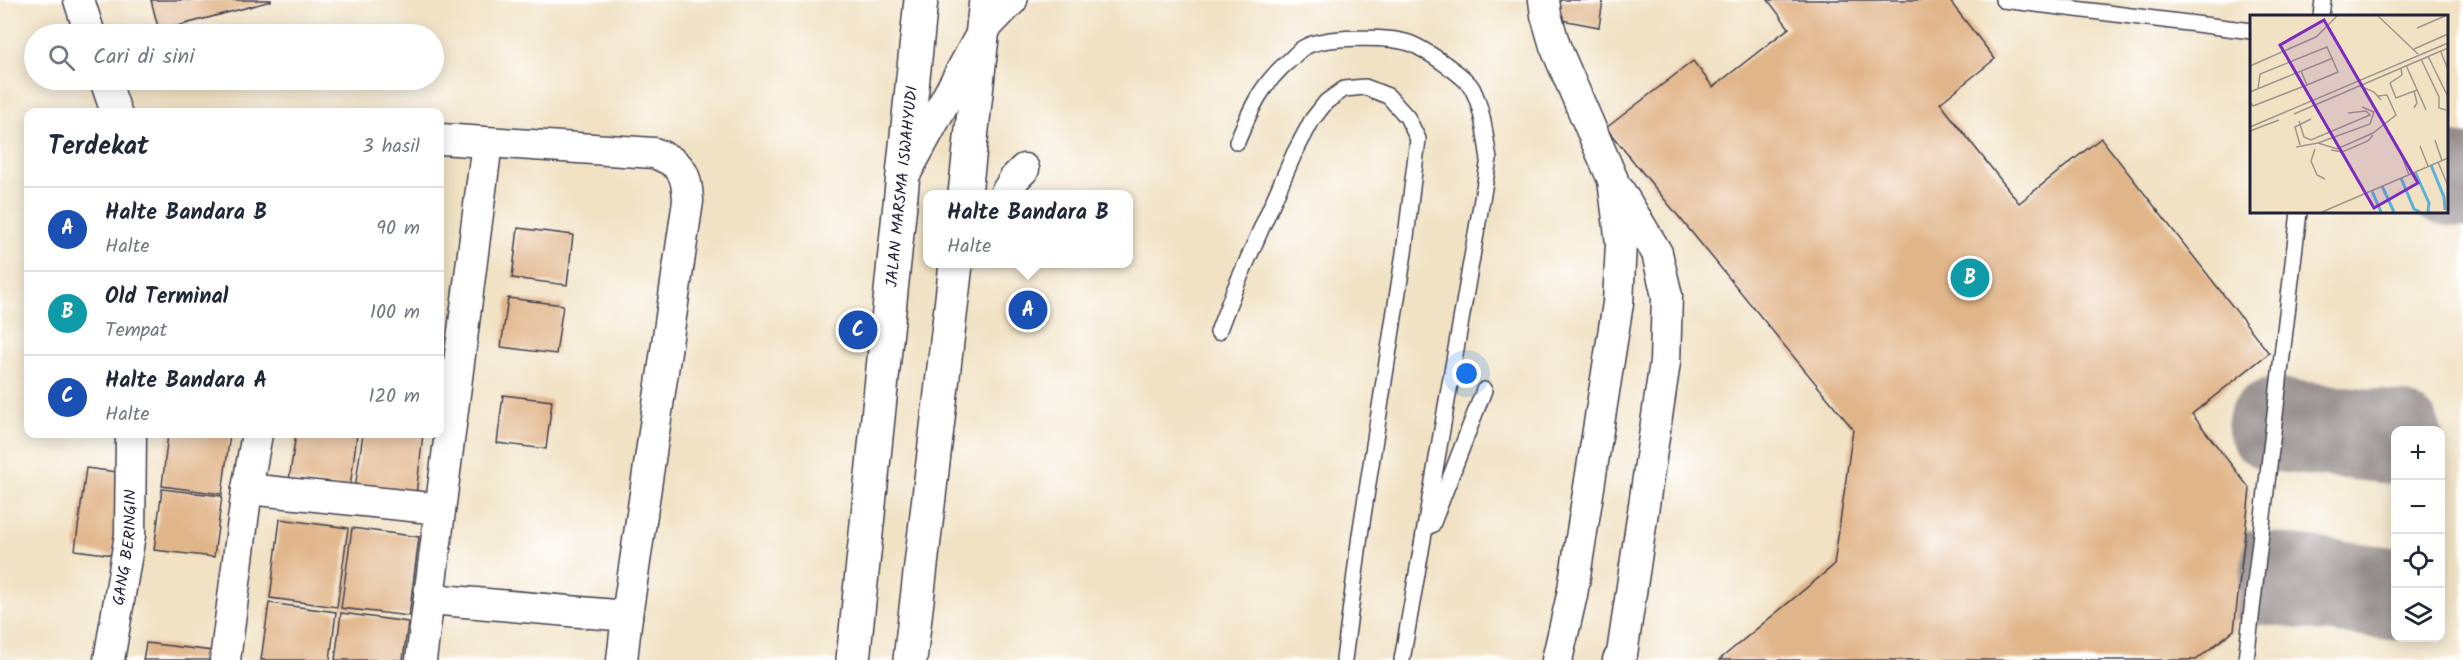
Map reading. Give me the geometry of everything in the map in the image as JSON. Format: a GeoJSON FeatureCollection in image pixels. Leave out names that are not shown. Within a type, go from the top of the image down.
{"type":"FeatureCollection","features":[{"type":"Feature","properties":{"kind":"highway","name":"JALAN MARSMA ISWAHYUDI"},"geometry":{"type":"LineString","coordinates":[[853,660],[921,0]]}},
{"type":"Feature","properties":{"kind":"highway"},"geometry":{"type":"LineString","coordinates":[[966,190],[985,15]]}},
{"type":"Feature","properties":{"kind":"highway"},"geometry":{"type":"LineString","coordinates":[[910,660],[956,268]]}},
{"type":"Feature","properties":{"kind":"street"},"geometry":{"type":"LineString","coordinates":[[79,0],[87,24]]}},
{"type":"Feature","properties":{"kind":"street"},"geometry":{"type":"LineString","coordinates":[[902,181],[985,15],[1012,0]]}},
{"type":"Feature","properties":{"kind":"street"},"geometry":{"type":"LineString","coordinates":[[1544,0],[1555,46],[1613,180],[1657,253],[1667,296],[1664,373],[1622,654],[1618,660]]}},
{"type":"Feature","properties":{"kind":"street"},"geometry":{"type":"LineString","coordinates":[[108,90],[115,108]]}},
{"type":"Feature","properties":{"kind":"street"},"geometry":{"type":"LineString","coordinates":[[444,139],[654,153],[669,159],[678,166],[688,184],[688,201],[622,660]]}},
{"type":"Feature","properties":{"kind":"street"},"geometry":{"type":"LineString","coordinates":[[421,660],[487,143]]}},
{"type":"Feature","properties":{"kind":"street"},"geometry":{"type":"LineString","coordinates":[[1008,190],[1024,169]]}},
{"type":"Feature","properties":{"kind":"street"},"geometry":{"type":"LineString","coordinates":[[1557,660],[1572,595],[1618,303],[1622,243],[1613,180]]}},
{"type":"Feature","properties":{"kind":"street"},"geometry":{"type":"LineString","coordinates":[[951,305],[969,268]]}},
{"type":"Feature","properties":{"kind":"street","name":"GANG BERINGIN"},"geometry":{"type":"LineString","coordinates":[[109,660],[130,535],[131,438]]}},
{"type":"Feature","properties":{"kind":"street"},"geometry":{"type":"LineString","coordinates":[[225,660],[247,489],[256,438]]}},
{"type":"Feature","properties":{"kind":"street"},"geometry":{"type":"LineString","coordinates":[[247,489],[440,509]]}},
{"type":"Feature","properties":{"kind":"street"},"geometry":{"type":"LineString","coordinates":[[429,599],[627,616]]}},
{"type":"Feature","properties":{"kind":"lane"},"geometry":{"type":"LineString","coordinates":[[2003,0],[2250,31]]}},
{"type":"Feature","properties":{"kind":"lane"},"geometry":{"type":"LineString","coordinates":[[2321,15],[2323,0]]}},
{"type":"Feature","properties":{"kind":"lane"},"geometry":{"type":"LineString","coordinates":[[1238,142],[1253,102],[1277,70],[1305,46],[1335,39],[1370,38],[1408,43],[1439,59],[1471,86],[1481,114],[1489,159],[1402,660]]}},
{"type":"Feature","properties":{"kind":"lane"},"geometry":{"type":"LineString","coordinates":[[1218,332],[1294,154],[1312,120],[1326,102],[1344,88],[1365,87],[1388,96],[1407,117],[1418,139],[1404,253],[1360,535],[1344,660]]}},
{"type":"Feature","properties":{"kind":"lane"},"geometry":{"type":"LineString","coordinates":[[2246,660],[2298,213]]}},
{"type":"Feature","properties":{"kind":"lane"},"geometry":{"type":"LineString","coordinates":[[1420,556],[1485,390]]}},
{"type":"Feature","properties":{"kind":"building"},"geometry":{"type":"Polygon","coordinates":[[[151,0],[271,0],[185,24],[157,24],[151,0]]]}},
{"type":"Feature","properties":{"kind":"building"},"geometry":{"type":"Polygon","coordinates":[[[1554,0],[1603,0],[1599,27],[1551,18],[1554,0]]]}},
{"type":"Feature","properties":{"kind":"building"},"geometry":{"type":"Polygon","coordinates":[[[1768,0],[1949,0],[1995,59],[1940,103],[2019,203],[2101,138],[2269,353],[2192,414],[2250,489],[2234,630],[2196,660],[1719,660],[1834,565],[1853,429],[1606,128],[1693,61],[1713,87],[1789,28],[1768,0]]]}},
{"type":"Feature","properties":{"kind":"building"},"geometry":{"type":"Polygon","coordinates":[[[518,228],[573,235],[567,285],[512,278],[518,228]]]}},
{"type":"Feature","properties":{"kind":"building"},"geometry":{"type":"Polygon","coordinates":[[[508,298],[563,305],[556,354],[501,347],[508,298]]]}},
{"type":"Feature","properties":{"kind":"building"},"geometry":{"type":"Polygon","coordinates":[[[503,395],[552,401],[546,449],[497,443],[503,395]]]}},
{"type":"Feature","properties":{"kind":"building"},"geometry":{"type":"Polygon","coordinates":[[[168,438],[229,438],[222,494],[162,486],[168,438]]]}},
{"type":"Feature","properties":{"kind":"building"},"geometry":{"type":"Polygon","coordinates":[[[295,438],[356,438],[350,488],[289,480],[295,438]]]}},
{"type":"Feature","properties":{"kind":"building"},"geometry":{"type":"Polygon","coordinates":[[[362,438],[423,438],[416,495],[355,488],[362,438]]]}},
{"type":"Feature","properties":{"kind":"building"},"geometry":{"type":"Polygon","coordinates":[[[86,468],[124,473],[113,555],[75,550],[86,468]]]}},
{"type":"Feature","properties":{"kind":"building"},"geometry":{"type":"Polygon","coordinates":[[[162,489],[222,496],[214,557],[154,550],[162,489]]]}},
{"type":"Feature","properties":{"kind":"building"},"geometry":{"type":"Polygon","coordinates":[[[280,519],[348,528],[337,607],[270,598],[280,519]]]}},
{"type":"Feature","properties":{"kind":"building"},"geometry":{"type":"Polygon","coordinates":[[[352,528],[419,537],[409,616],[341,608],[352,528]]]}},
{"type":"Feature","properties":{"kind":"building"},"geometry":{"type":"Polygon","coordinates":[[[269,603],[336,612],[330,660],[261,660],[269,603]]]}},
{"type":"Feature","properties":{"kind":"building"},"geometry":{"type":"Polygon","coordinates":[[[341,613],[408,622],[403,660],[335,660],[341,613]]]}},
{"type":"Feature","properties":{"kind":"building"},"geometry":{"type":"Polygon","coordinates":[[[146,643],[213,651],[212,660],[143,660],[146,643]]]}},
{"type":"Feature","properties":{"kind":"taxiway"},"geometry":{"type":"LineString","coordinates":[[2448,179],[2463,181]]}},
{"type":"Feature","properties":{"kind":"taxiway"},"geometry":{"type":"LineString","coordinates":[[2274,425],[2391,437]]}},
{"type":"Feature","properties":{"kind":"taxiway"},"geometry":{"type":"LineString","coordinates":[[2256,577],[2391,593]]}},
{"type":"Feature","properties":{"kind":"place","name":"Old Terminal"},"geometry":{"type":"Point","coordinates":[1970,278]}},
{"type":"Feature","properties":{"kind":"place","name":"Halte Bandara B"},"geometry":{"type":"Point","coordinates":[1028,310]}},
{"type":"Feature","properties":{"kind":"place","name":"Halte Bandara A"},"geometry":{"type":"Point","coordinates":[858,330]}}]}
